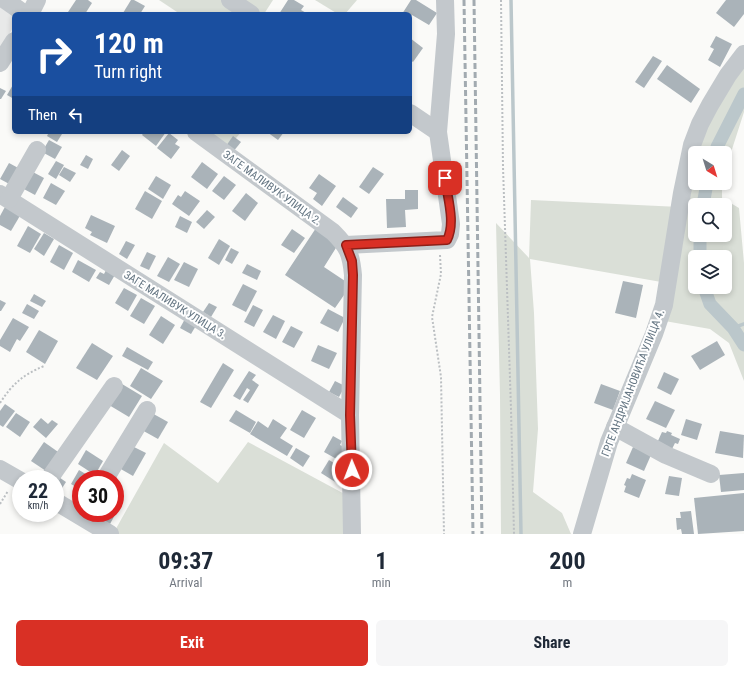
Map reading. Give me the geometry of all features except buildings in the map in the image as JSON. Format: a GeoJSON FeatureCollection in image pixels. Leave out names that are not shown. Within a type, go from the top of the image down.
{"type":"FeatureCollection","features":[{"type":"Feature","properties":{"kind":"street"},"geometry":{"type":"LineString","coordinates":[[5,0],[22,12]]}},
{"type":"Feature","properties":{"kind":"street"},"geometry":{"type":"LineString","coordinates":[[31,12],[37,0]]}},
{"type":"Feature","properties":{"kind":"street"},"geometry":{"type":"LineString","coordinates":[[230,0],[248,12]]}},
{"type":"Feature","properties":{"kind":"street"},"geometry":{"type":"LineString","coordinates":[[352,534],[350,415],[353,275],[352,261],[346,245],[447,240],[450,234],[451,224],[438,132],[446,34],[445,0]]}},
{"type":"Feature","properties":{"kind":"street"},"geometry":{"type":"LineString","coordinates":[[0,63],[12,43]]}},
{"type":"Feature","properties":{"kind":"street","name":"ГРГЕ АНДРИЈАНОВИЋА УЛИЦА 4."},"geometry":{"type":"LineString","coordinates":[[582,534],[609,442],[654,334],[664,305],[682,193],[692,145],[700,124],[710,105],[728,75],[744,54]]}},
{"type":"Feature","properties":{"kind":"street"},"geometry":{"type":"LineString","coordinates":[[412,114],[438,132]]}},
{"type":"Feature","properties":{"kind":"street","name":"ЗАГЕ МАЛИВУК УЛИЦА 2."},"geometry":{"type":"LineString","coordinates":[[199,134],[333,232],[346,245]]}},
{"type":"Feature","properties":{"kind":"street"},"geometry":{"type":"LineString","coordinates":[[4,197],[37,150]]}},
{"type":"Feature","properties":{"kind":"street","name":"ЗАГЕ МАЛИВУК УЛИЦА 3."},"geometry":{"type":"LineString","coordinates":[[4,197],[350,415]]}},
{"type":"Feature","properties":{"kind":"street"},"geometry":{"type":"LineString","coordinates":[[55,470],[114,386]]}},
{"type":"Feature","properties":{"kind":"street"},"geometry":{"type":"LineString","coordinates":[[110,470],[147,410]]}},
{"type":"Feature","properties":{"kind":"street"},"geometry":{"type":"LineString","coordinates":[[615,427],[666,455],[711,474]]}},
{"type":"Feature","properties":{"kind":"street"},"geometry":{"type":"LineString","coordinates":[[0,469],[12,476]]}},
{"type":"Feature","properties":{"kind":"street"},"geometry":{"type":"LineString","coordinates":[[92,522],[110,534]]}},
{"type":"Feature","properties":{"kind":"path"},"geometry":{"type":"LineString","coordinates":[[501,0],[503,167],[514,534]]}},
{"type":"Feature","properties":{"kind":"path"},"geometry":{"type":"LineString","coordinates":[[440,240],[441,274],[432,317],[441,377],[444,534]]}},
{"type":"Feature","properties":{"kind":"path"},"geometry":{"type":"LineString","coordinates":[[0,403],[16,382],[27,373],[44,366]]}},
{"type":"Feature","properties":{"kind":"shaded area"},"geometry":{"type":"Polygon","coordinates":[[[159,0],[273,0],[265,12],[177,12],[159,0]]]}},
{"type":"Feature","properties":{"kind":"shaded area"},"geometry":{"type":"Polygon","coordinates":[[[315,0],[357,0],[347,12],[335,12],[315,0]]]}},
{"type":"Feature","properties":{"kind":"shaded area"},"geometry":{"type":"Polygon","coordinates":[[[0,6],[12,14],[12,29],[0,49],[0,6]]]}},
{"type":"Feature","properties":{"kind":"shaded area"},"geometry":{"type":"Polygon","coordinates":[[[744,56],[744,112],[732,149],[732,146],[692,146],[744,56]]]}},
{"type":"Feature","properties":{"kind":"shaded area"},"geometry":{"type":"Polygon","coordinates":[[[199,134],[239,134],[224,153],[199,134]]]}},
{"type":"Feature","properties":{"kind":"shaded area"},"geometry":{"type":"Polygon","coordinates":[[[688,166],[688,190],[722,190],[722,198],[688,198],[688,242],[732,242],[732,204],[739,208],[744,263],[744,381],[729,343],[710,329],[659,320],[667,283],[530,259],[534,313],[538,429],[533,492],[562,513],[571,534],[501,534],[500,395],[496,223],[529,258],[531,200],[680,207],[688,166]]]}},
{"type":"Feature","properties":{"kind":"shaded area"},"geometry":{"type":"Polygon","coordinates":[[[248,442],[352,498],[352,534],[113,534],[120,522],[124,522],[124,514],[164,443],[218,483],[248,442]]]}},
{"type":"Feature","properties":{"kind":"waterway"},"geometry":{"type":"LineString","coordinates":[[511,0],[521,534]]}},
{"type":"Feature","properties":{"kind":"waterway"},"geometry":{"type":"LineString","coordinates":[[718,146],[744,94]]}},
{"type":"Feature","properties":{"kind":"waterway"},"geometry":{"type":"LineString","coordinates":[[704,198],[706,190]]}},
{"type":"Feature","properties":{"kind":"waterway"},"geometry":{"type":"LineString","coordinates":[[700,242],[700,250]]}},
{"type":"Feature","properties":{"kind":"waterway"},"geometry":{"type":"LineString","coordinates":[[706,294],[710,304],[733,328],[744,345]]}},
{"type":"Feature","properties":{"kind":"waterway"},"geometry":{"type":"LineString","coordinates":[[733,328],[744,324]]}},
{"type":"Feature","properties":{"kind":"railway"},"geometry":{"type":"LineString","coordinates":[[464,0],[473,534]]}},
{"type":"Feature","properties":{"kind":"railway"},"geometry":{"type":"LineString","coordinates":[[474,0],[482,534]]}},
{"type":"Feature","properties":{"kind":"route"},"geometry":{"type":"LineString","coordinates":[[352,470],[350,415],[353,275],[352,261],[346,245],[447,240],[450,234],[451,224],[445,178]]}}]}
